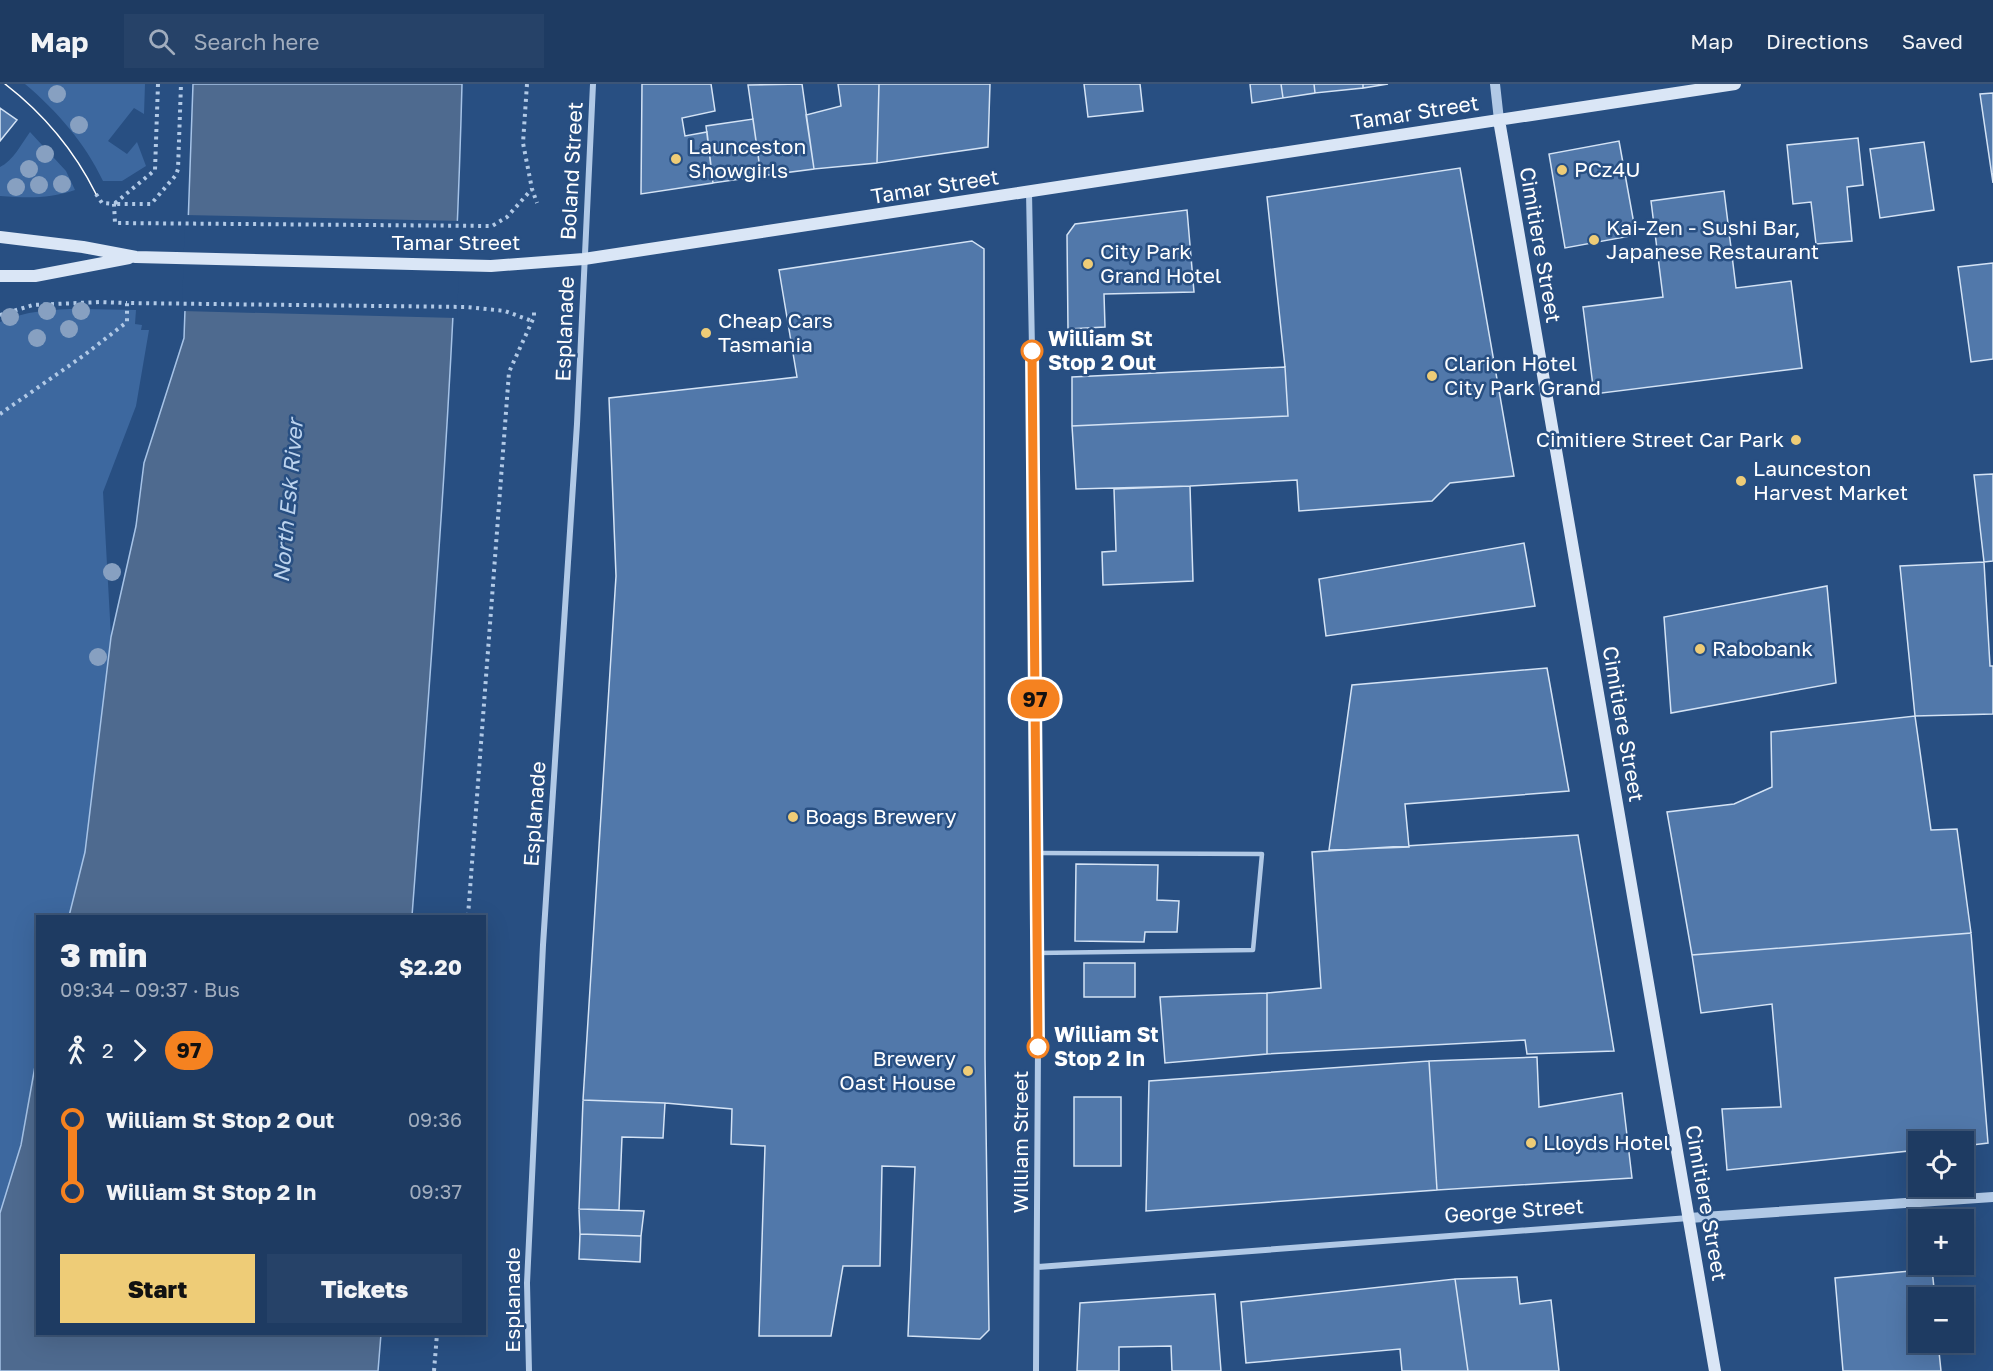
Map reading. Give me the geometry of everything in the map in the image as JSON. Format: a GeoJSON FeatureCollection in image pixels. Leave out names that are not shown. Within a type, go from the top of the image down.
{"type":"FeatureCollection","features":[{"type":"Feature","properties":{"kind":"main road","name":"Tamar Street"},"geometry":{"type":"LineString","coordinates":[[0,237],[83,247],[136,257],[491,266],[584,259],[1735,84]]}},
{"type":"Feature","properties":{"kind":"main road","name":"Cimitiere Street"},"geometry":{"type":"LineString","coordinates":[[1498,120],[1715,1371]]}},
{"type":"Feature","properties":{"kind":"main road","name":"Tamar Street"},"geometry":{"type":"LineString","coordinates":[[0,276],[35,276],[136,257]]}},
{"type":"Feature","properties":{"kind":"street","name":"Boland Street"},"geometry":{"type":"LineString","coordinates":[[584,259],[593,84]]}},
{"type":"Feature","properties":{"kind":"street","name":"Cimitiere Street"},"geometry":{"type":"LineString","coordinates":[[1495,84],[1498,120]]}},
{"type":"Feature","properties":{"kind":"street","name":"William Street"},"geometry":{"type":"LineString","coordinates":[[1029,192],[1037,853],[1036,1371]]}},
{"type":"Feature","properties":{"kind":"street","name":"Esplanade"},"geometry":{"type":"LineString","coordinates":[[530,1371],[527,1283],[543,945],[577,424],[584,259]]}},
{"type":"Feature","properties":{"kind":"street","name":"George Street"},"geometry":{"type":"LineString","coordinates":[[1038,1267],[1993,1197]]}},
{"type":"Feature","properties":{"kind":"lane"},"geometry":{"type":"LineString","coordinates":[[1037,853],[1262,854],[1253,950],[1037,953]]}},
{"type":"Feature","properties":{"kind":"path"},"geometry":{"type":"LineString","coordinates":[[114,204],[155,171],[158,84]]}},
{"type":"Feature","properties":{"kind":"path"},"geometry":{"type":"LineString","coordinates":[[96,194],[102,203],[151,204],[176,175],[181,84]]}},
{"type":"Feature","properties":{"kind":"path"},"geometry":{"type":"LineString","coordinates":[[526,84],[523,142],[537,203]]}},
{"type":"Feature","properties":{"kind":"path"},"geometry":{"type":"LineString","coordinates":[[114,204],[115,223],[492,226],[507,217],[532,189]]}},
{"type":"Feature","properties":{"kind":"path"},"geometry":{"type":"LineString","coordinates":[[0,315],[33,306],[100,302],[489,308],[532,321]]}},
{"type":"Feature","properties":{"kind":"path"},"geometry":{"type":"LineString","coordinates":[[0,414],[127,322],[127,303]]}},
{"type":"Feature","properties":{"kind":"path"},"geometry":{"type":"LineString","coordinates":[[468,915],[509,372],[532,321],[534,309]]}},
{"type":"Feature","properties":{"kind":"path"},"geometry":{"type":"LineString","coordinates":[[434,1371],[436,1335]]}},
{"type":"Feature","properties":{"kind":"shaded area"},"geometry":{"type":"Polygon","coordinates":[[[25,84],[145,84],[144,114],[134,108],[108,141],[127,154],[137,142],[146,166],[122,181],[103,181],[88,154],[69,128],[25,84]]]}},
{"type":"Feature","properties":{"kind":"shaded area"},"geometry":{"type":"Polygon","coordinates":[[[30,132],[66,171],[75,190],[38,197],[0,196],[0,167],[13,156],[30,132]]]}},
{"type":"Feature","properties":{"kind":"shaded area"},"geometry":{"type":"Polygon","coordinates":[[[49,310],[136,310],[135,324],[142,325],[141,330],[149,330],[136,406],[103,492],[111,637],[85,852],[69,915],[36,915],[36,1061],[21,1145],[0,1213],[0,322],[16,316],[49,310]]]}},
{"type":"Feature","properties":{"kind":"water","name":"North Esk River"},"geometry":{"type":"Polygon","coordinates":[[[193,84],[462,84],[449,396],[412,915],[69,915],[85,852],[111,637],[136,526],[144,463],[184,338],[193,84]]]}},
{"type":"Feature","properties":{"kind":"water"},"geometry":{"type":"Polygon","coordinates":[[[36,1061],[36,1335],[381,1335],[378,1371],[0,1371],[0,1213],[21,1145],[36,1061]]]}},
{"type":"Feature","properties":{"kind":"pier"},"geometry":{"type":"Polygon","coordinates":[[[185,215],[461,221],[457,318],[182,311],[185,215]]]}},
{"type":"Feature","properties":{"kind":"building","name":"Launceston Showgirls"},"geometry":{"type":"Polygon","coordinates":[[[642,84],[711,84],[715,111],[682,118],[685,136],[707,132],[713,183],[641,194],[642,84]]]}},
{"type":"Feature","properties":{"kind":"building"},"geometry":{"type":"Polygon","coordinates":[[[802,84],[814,169],[761,176],[748,85],[802,84]]]}},
{"type":"Feature","properties":{"kind":"building"},"geometry":{"type":"Polygon","coordinates":[[[838,84],[879,84],[877,163],[814,169],[806,115],[841,106],[838,84]]]}},
{"type":"Feature","properties":{"kind":"building"},"geometry":{"type":"Polygon","coordinates":[[[879,84],[990,84],[988,147],[877,163],[879,84]]]}},
{"type":"Feature","properties":{"kind":"building"},"geometry":{"type":"Polygon","coordinates":[[[1084,84],[1140,84],[1143,111],[1088,117],[1084,84]]]}},
{"type":"Feature","properties":{"kind":"building"},"geometry":{"type":"Polygon","coordinates":[[[1250,84],[1281,84],[1283,98],[1252,103],[1250,84]]]}},
{"type":"Feature","properties":{"kind":"building"},"geometry":{"type":"Polygon","coordinates":[[[1281,84],[1314,84],[1315,93],[1283,98],[1281,84]]]}},
{"type":"Feature","properties":{"kind":"building"},"geometry":{"type":"Polygon","coordinates":[[[1314,84],[1363,84],[1363,88],[1315,93],[1314,84]]]}},
{"type":"Feature","properties":{"kind":"building"},"geometry":{"type":"Polygon","coordinates":[[[1363,84],[1388,84],[1363,88],[1363,84]]]}},
{"type":"Feature","properties":{"kind":"building"},"geometry":{"type":"Polygon","coordinates":[[[1993,93],[1993,183],[1980,94],[1993,93]]]}},
{"type":"Feature","properties":{"kind":"building"},"geometry":{"type":"Polygon","coordinates":[[[0,108],[17,120],[0,141],[0,108]]]}},
{"type":"Feature","properties":{"kind":"building"},"geometry":{"type":"Polygon","coordinates":[[[753,119],[761,176],[713,183],[706,126],[753,119]]]}},
{"type":"Feature","properties":{"kind":"building"},"geometry":{"type":"Polygon","coordinates":[[[1858,138],[1863,185],[1847,187],[1852,241],[1816,244],[1811,202],[1793,204],[1787,145],[1858,138]]]}},
{"type":"Feature","properties":{"kind":"building"},"geometry":{"type":"Polygon","coordinates":[[[1619,141],[1636,235],[1565,248],[1549,154],[1619,141]]]}},
{"type":"Feature","properties":{"kind":"building"},"geometry":{"type":"Polygon","coordinates":[[[1924,142],[1934,210],[1880,218],[1870,149],[1924,142]]]}},
{"type":"Feature","properties":{"kind":"building"},"geometry":{"type":"Polygon","coordinates":[[[1460,168],[1514,476],[1450,483],[1432,501],[1299,511],[1297,480],[1076,489],[1072,426],[1288,416],[1267,197],[1460,168]]]}},
{"type":"Feature","properties":{"kind":"building"},"geometry":{"type":"Polygon","coordinates":[[[1724,191],[1736,288],[1791,281],[1802,368],[1594,394],[1583,307],[1663,297],[1651,201],[1724,191]]]}},
{"type":"Feature","properties":{"kind":"building"},"geometry":{"type":"Polygon","coordinates":[[[1187,210],[1194,292],[1104,294],[1105,327],[1068,329],[1067,235],[1075,224],[1187,210]]]}},
{"type":"Feature","properties":{"kind":"building","name":"Boags Brewery"},"geometry":{"type":"Polygon","coordinates":[[[972,241],[984,249],[985,1059],[989,1330],[980,1339],[908,1336],[915,1167],[882,1166],[880,1266],[843,1266],[831,1336],[759,1336],[765,1146],[731,1144],[732,1109],[665,1103],[583,1100],[616,576],[609,398],[797,377],[779,270],[972,241]]]}},
{"type":"Feature","properties":{"kind":"building"},"geometry":{"type":"Polygon","coordinates":[[[1993,263],[1993,359],[1971,362],[1958,267],[1993,263]]]}},
{"type":"Feature","properties":{"kind":"building"},"geometry":{"type":"Polygon","coordinates":[[[1285,367],[1288,416],[1072,426],[1072,377],[1285,367]]]}},
{"type":"Feature","properties":{"kind":"building"},"geometry":{"type":"Polygon","coordinates":[[[1993,474],[1993,561],[1984,562],[1974,475],[1993,474]]]}},
{"type":"Feature","properties":{"kind":"building"},"geometry":{"type":"Polygon","coordinates":[[[1190,486],[1193,581],[1103,585],[1102,552],[1116,551],[1114,489],[1190,486]]]}},
{"type":"Feature","properties":{"kind":"building"},"geometry":{"type":"Polygon","coordinates":[[[1524,543],[1535,606],[1326,636],[1319,579],[1524,543]]]}},
{"type":"Feature","properties":{"kind":"building"},"geometry":{"type":"Polygon","coordinates":[[[1984,562],[1990,666],[1993,666],[1993,714],[1915,716],[1900,566],[1984,562]]]}},
{"type":"Feature","properties":{"kind":"building"},"geometry":{"type":"Polygon","coordinates":[[[1827,586],[1836,683],[1671,713],[1664,617],[1827,586]]]}},
{"type":"Feature","properties":{"kind":"building"},"geometry":{"type":"Polygon","coordinates":[[[1547,668],[1569,791],[1405,804],[1409,847],[1329,850],[1352,685],[1547,668]]]}},
{"type":"Feature","properties":{"kind":"building"},"geometry":{"type":"Polygon","coordinates":[[[1915,716],[1931,830],[1957,829],[1971,933],[1692,955],[1667,812],[1734,804],[1772,787],[1771,732],[1915,716]]]}},
{"type":"Feature","properties":{"kind":"building"},"geometry":{"type":"Polygon","coordinates":[[[1578,835],[1614,1051],[1527,1054],[1525,1040],[1267,1054],[1267,993],[1321,988],[1312,852],[1578,835]]]}},
{"type":"Feature","properties":{"kind":"building"},"geometry":{"type":"Polygon","coordinates":[[[1076,864],[1158,865],[1157,900],[1179,901],[1177,932],[1145,932],[1144,942],[1075,941],[1076,864]]]}},
{"type":"Feature","properties":{"kind":"building"},"geometry":{"type":"Polygon","coordinates":[[[1971,933],[1988,1143],[1974,1145],[1974,1131],[1908,1131],[1908,1151],[1727,1170],[1722,1109],[1781,1107],[1772,1004],[1701,1013],[1692,955],[1971,933]]]}},
{"type":"Feature","properties":{"kind":"building"},"geometry":{"type":"Polygon","coordinates":[[[1084,963],[1135,963],[1135,997],[1084,997],[1084,963]]]}},
{"type":"Feature","properties":{"kind":"building"},"geometry":{"type":"Polygon","coordinates":[[[1267,993],[1267,1054],[1165,1063],[1160,997],[1267,993]]]}},
{"type":"Feature","properties":{"kind":"building","name":"Lloyds Hotel"},"geometry":{"type":"Polygon","coordinates":[[[1537,1057],[1539,1107],[1622,1093],[1632,1178],[1437,1190],[1429,1061],[1537,1057]]]}},
{"type":"Feature","properties":{"kind":"building"},"geometry":{"type":"Polygon","coordinates":[[[1429,1061],[1437,1190],[1146,1211],[1149,1081],[1429,1061]]]}},
{"type":"Feature","properties":{"kind":"building"},"geometry":{"type":"Polygon","coordinates":[[[1074,1097],[1121,1097],[1121,1166],[1074,1166],[1074,1097]]]}},
{"type":"Feature","properties":{"kind":"building"},"geometry":{"type":"Polygon","coordinates":[[[583,1100],[665,1103],[663,1138],[622,1137],[619,1210],[579,1209],[583,1100]]]}},
{"type":"Feature","properties":{"kind":"building"},"geometry":{"type":"Polygon","coordinates":[[[579,1209],[644,1211],[641,1236],[580,1234],[579,1209]]]}},
{"type":"Feature","properties":{"kind":"building"},"geometry":{"type":"Polygon","coordinates":[[[580,1234],[641,1236],[640,1262],[579,1259],[580,1234]]]}},
{"type":"Feature","properties":{"kind":"building"},"geometry":{"type":"Polygon","coordinates":[[[1908,1271],[1908,1275],[1933,1275],[1934,1287],[1908,1287],[1908,1353],[1939,1353],[1941,1371],[1843,1371],[1835,1278],[1908,1271]]]}},
{"type":"Feature","properties":{"kind":"building"},"geometry":{"type":"Polygon","coordinates":[[[1517,1277],[1520,1304],[1551,1300],[1559,1371],[1468,1371],[1455,1279],[1517,1277]]]}},
{"type":"Feature","properties":{"kind":"building"},"geometry":{"type":"Polygon","coordinates":[[[1455,1279],[1468,1371],[1402,1371],[1400,1349],[1246,1363],[1241,1302],[1455,1279]]]}},
{"type":"Feature","properties":{"kind":"building"},"geometry":{"type":"Polygon","coordinates":[[[1215,1294],[1221,1371],[1172,1371],[1171,1346],[1119,1347],[1119,1371],[1077,1371],[1080,1303],[1215,1294]]]}},
{"type":"Feature","properties":{"kind":"tram line"},"geometry":{"type":"LineString","coordinates":[[5,84],[33,108],[57,134],[78,162],[96,194]]}},
{"type":"Feature","properties":{"kind":"bus line","name":"97"},"geometry":{"type":"LineString","coordinates":[[1032,351],[1038,1047]]}},
{"type":"Feature","properties":{"kind":"place","name":"Launceston Showgirls"},"geometry":{"type":"Point","coordinates":[676,159]}},
{"type":"Feature","properties":{"kind":"place","name":"PCz4U"},"geometry":{"type":"Point","coordinates":[1562,170]}},
{"type":"Feature","properties":{"kind":"place","name":"Kai-Zen - Sushi Bar, Japanese Restaurant"},"geometry":{"type":"Point","coordinates":[1594,240]}},
{"type":"Feature","properties":{"kind":"place","name":"City Park Grand Hotel"},"geometry":{"type":"Point","coordinates":[1088,264]}},
{"type":"Feature","properties":{"kind":"place","name":"Cheap Cars Tasmania"},"geometry":{"type":"Point","coordinates":[706,333]}},
{"type":"Feature","properties":{"kind":"place","name":"William St Stop 2 Out"},"geometry":{"type":"Point","coordinates":[1032,351]}},
{"type":"Feature","properties":{"kind":"place","name":"Clarion Hotel City Park Grand"},"geometry":{"type":"Point","coordinates":[1432,376]}},
{"type":"Feature","properties":{"kind":"place","name":"Cimitiere Street Car Park"},"geometry":{"type":"Point","coordinates":[1796,440]}},
{"type":"Feature","properties":{"kind":"place","name":"Launceston Harvest Market"},"geometry":{"type":"Point","coordinates":[1741,481]}},
{"type":"Feature","properties":{"kind":"place","name":"Rabobank"},"geometry":{"type":"Point","coordinates":[1700,649]}},
{"type":"Feature","properties":{"kind":"place","name":"Boags Brewery"},"geometry":{"type":"Point","coordinates":[793,817]}},
{"type":"Feature","properties":{"kind":"place","name":"William St Stop 2 In"},"geometry":{"type":"Point","coordinates":[1038,1047]}},
{"type":"Feature","properties":{"kind":"place","name":"Brewery Oast House"},"geometry":{"type":"Point","coordinates":[968,1071]}},
{"type":"Feature","properties":{"kind":"place","name":"Lloyds Hotel"},"geometry":{"type":"Point","coordinates":[1531,1143]}}]}
